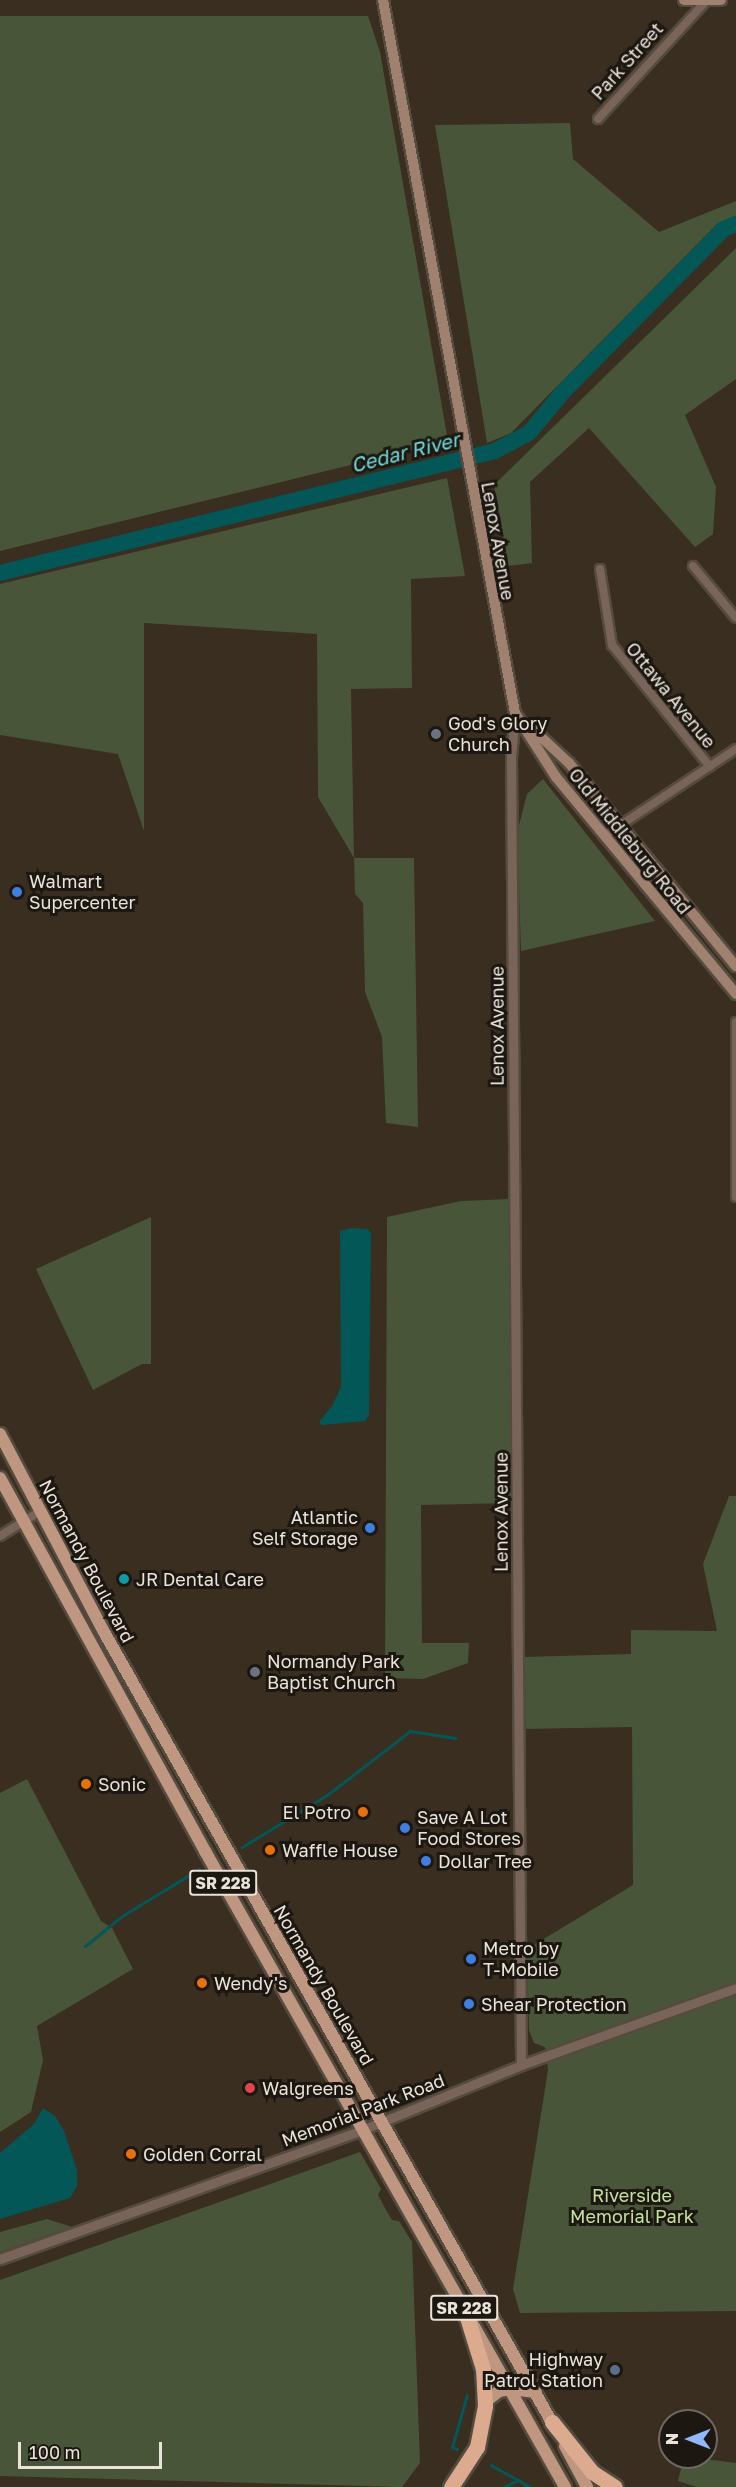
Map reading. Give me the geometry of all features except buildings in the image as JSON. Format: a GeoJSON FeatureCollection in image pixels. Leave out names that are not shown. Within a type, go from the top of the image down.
{"type":"FeatureCollection","features":[{"type":"Feature","properties":{"kind":"highway"},"geometry":{"type":"LineString","coordinates":[[451,2487],[477,2447],[485,2402],[483,2369],[465,2312]]}},
{"type":"Feature","properties":{"kind":"highway"},"geometry":{"type":"LineString","coordinates":[[552,2422],[592,2472],[615,2487]]}},
{"type":"Feature","properties":{"kind":"main road","name":"Lenox Avenue"},"geometry":{"type":"LineString","coordinates":[[383,0],[515,712]]}},
{"type":"Feature","properties":{"kind":"main road"},"geometry":{"type":"LineString","coordinates":[[684,0],[722,0]]}},
{"type":"Feature","properties":{"kind":"main road","name":"Old Middleburg Road"},"geometry":{"type":"LineString","coordinates":[[515,712],[570,763],[736,966]]}},
{"type":"Feature","properties":{"kind":"main road","name":"Old Middleburg Road"},"geometry":{"type":"LineString","coordinates":[[515,712],[556,777],[736,994]]}},
{"type":"Feature","properties":{"kind":"main road","name":"Normandy Boulevard"},"geometry":{"type":"LineString","coordinates":[[0,1434],[39,1512],[381,2122],[536,2392],[587,2487]]}},
{"type":"Feature","properties":{"kind":"main road","name":"Normandy Boulevard"},"geometry":{"type":"LineString","coordinates":[[0,1478],[362,2130],[566,2487]]}},
{"type":"Feature","properties":{"kind":"main road"},"geometry":{"type":"LineString","coordinates":[[485,2402],[499,2391],[510,2389],[536,2392]]}},
{"type":"Feature","properties":{"kind":"street","name":"Park Street"},"geometry":{"type":"LineString","coordinates":[[597,119],[706,0]]}},
{"type":"Feature","properties":{"kind":"street"},"geometry":{"type":"LineString","coordinates":[[693,566],[736,618]]}},
{"type":"Feature","properties":{"kind":"street","name":"Ottawa Avenue"},"geometry":{"type":"LineString","coordinates":[[600,569],[612,645],[710,767]]}},
{"type":"Feature","properties":{"kind":"street","name":"Lenox Avenue"},"geometry":{"type":"LineString","coordinates":[[515,712],[511,757],[521,2065]]}},
{"type":"Feature","properties":{"kind":"street"},"geometry":{"type":"LineString","coordinates":[[604,836],[736,749]]}},
{"type":"Feature","properties":{"kind":"street"},"geometry":{"type":"LineString","coordinates":[[736,1022],[736,1197]]}},
{"type":"Feature","properties":{"kind":"street"},"geometry":{"type":"LineString","coordinates":[[0,1536],[39,1512]]}},
{"type":"Feature","properties":{"kind":"street","name":"Memorial Park Road"},"geometry":{"type":"LineString","coordinates":[[0,2259],[362,2130],[521,2065],[736,1988]]}},
{"type":"Feature","properties":{"kind":"green space"},"geometry":{"type":"Polygon","coordinates":[[[0,16],[368,16],[380,52],[448,441],[0,551],[0,16]]]}},
{"type":"Feature","properties":{"kind":"green space"},"geometry":{"type":"Polygon","coordinates":[[[570,123],[573,159],[659,232],[736,201],[736,216],[717,224],[511,433],[487,443],[435,125],[570,123]]]}},
{"type":"Feature","properties":{"kind":"green space"},"geometry":{"type":"Polygon","coordinates":[[[736,248],[736,379],[685,415],[716,487],[713,534],[695,547],[589,428],[530,482],[532,563],[508,566],[494,485],[736,248]]]}},
{"type":"Feature","properties":{"kind":"green space"},"geometry":{"type":"Polygon","coordinates":[[[447,478],[465,576],[411,579],[412,688],[351,689],[354,858],[318,797],[317,634],[144,623],[144,831],[118,754],[0,735],[0,584],[447,478]]]}},
{"type":"Feature","properties":{"kind":"green space"},"geometry":{"type":"Polygon","coordinates":[[[543,779],[655,921],[521,951],[517,833],[527,794],[543,779]]]}},
{"type":"Feature","properties":{"kind":"green space"},"geometry":{"type":"Polygon","coordinates":[[[354,858],[414,858],[418,1127],[386,1123],[382,1037],[365,992],[363,903],[355,894],[354,858]]]}},
{"type":"Feature","properties":{"kind":"green space"},"geometry":{"type":"Polygon","coordinates":[[[510,1199],[511,1503],[421,1505],[422,1643],[469,1643],[468,1663],[423,1679],[385,1678],[387,1217],[461,1201],[510,1199]]]}},
{"type":"Feature","properties":{"kind":"green space"},"geometry":{"type":"Polygon","coordinates":[[[151,1217],[151,1364],[142,1364],[93,1390],[36,1269],[151,1217]]]}},
{"type":"Feature","properties":{"kind":"green space","name":"Riverside Memorial Park"},"geometry":{"type":"Polygon","coordinates":[[[729,1496],[736,1496],[736,2311],[520,2313],[513,2289],[548,2070],[545,2047],[534,2043],[529,2030],[527,1949],[633,1885],[632,1727],[523,1729],[524,1657],[631,1654],[631,1630],[717,1631],[703,1564],[729,1496]]]}},
{"type":"Feature","properties":{"kind":"green space"},"geometry":{"type":"Polygon","coordinates":[[[27,1779],[101,1921],[112,1928],[133,1969],[37,2026],[43,2060],[31,2112],[0,2132],[0,1793],[27,1779]]]}},
{"type":"Feature","properties":{"kind":"green space"},"geometry":{"type":"Polygon","coordinates":[[[360,2152],[381,2189],[378,2195],[385,2208],[392,2220],[399,2221],[412,2242],[420,2463],[402,2487],[0,2476],[0,2280],[360,2152]]]}},
{"type":"Feature","properties":{"kind":"green space"},"geometry":{"type":"Polygon","coordinates":[[[47,2219],[72,2227],[0,2252],[0,2232],[47,2219]]]}},
{"type":"Feature","properties":{"kind":"green space"},"geometry":{"type":"Polygon","coordinates":[[[718,2461],[736,2463],[736,2487],[697,2487],[678,2481],[681,2469],[718,2469],[718,2461]]]}},
{"type":"Feature","properties":{"kind":"water"},"geometry":{"type":"Polygon","coordinates":[[[351,1228],[368,1229],[371,1233],[369,1415],[365,1421],[322,1425],[319,1422],[332,1406],[341,1387],[340,1231],[351,1228]]]}},
{"type":"Feature","properties":{"kind":"water"},"geometry":{"type":"Polygon","coordinates":[[[43,2108],[55,2116],[64,2131],[77,2170],[77,2186],[70,2198],[0,2219],[0,2153],[34,2124],[43,2108]]]}},
{"type":"Feature","properties":{"kind":"waterway","name":"Cedar River"},"geometry":{"type":"LineString","coordinates":[[0,573],[495,451],[530,432],[563,392],[724,229],[736,224]]}},
{"type":"Feature","properties":{"kind":"waterway"},"geometry":{"type":"LineString","coordinates":[[242,1847],[327,1795],[410,1731],[455,1738]]}},
{"type":"Feature","properties":{"kind":"waterway"},"geometry":{"type":"LineString","coordinates":[[85,1946],[122,1916],[199,1869]]}},
{"type":"Feature","properties":{"kind":"waterway"},"geometry":{"type":"LineString","coordinates":[[457,2449],[452,2447],[467,2395]]}},
{"type":"Feature","properties":{"kind":"waterway"},"geometry":{"type":"LineString","coordinates":[[491,2465],[530,2487]]}},
{"type":"Feature","properties":{"kind":"waterway"},"geometry":{"type":"LineString","coordinates":[[504,2487],[518,2480]]}},
{"type":"Feature","properties":{"kind":"place","name":"God's Glory Church"},"geometry":{"type":"Point","coordinates":[436,734]}},
{"type":"Feature","properties":{"kind":"place","name":"Walmart Supercenter"},"geometry":{"type":"Point","coordinates":[17,892]}},
{"type":"Feature","properties":{"kind":"place","name":"Atlantic Self Storage"},"geometry":{"type":"Point","coordinates":[370,1528]}},
{"type":"Feature","properties":{"kind":"place","name":"JR Dental Care"},"geometry":{"type":"Point","coordinates":[124,1579]}},
{"type":"Feature","properties":{"kind":"place","name":"Normandy Park Baptist Church"},"geometry":{"type":"Point","coordinates":[255,1672]}},
{"type":"Feature","properties":{"kind":"place","name":"Sonic"},"geometry":{"type":"Point","coordinates":[86,1784]}},
{"type":"Feature","properties":{"kind":"place","name":"El Potro"},"geometry":{"type":"Point","coordinates":[363,1812]}},
{"type":"Feature","properties":{"kind":"place","name":"Save A Lot Food Stores"},"geometry":{"type":"Point","coordinates":[405,1828]}},
{"type":"Feature","properties":{"kind":"place","name":"Waffle House"},"geometry":{"type":"Point","coordinates":[270,1850]}},
{"type":"Feature","properties":{"kind":"place","name":"Dollar Tree"},"geometry":{"type":"Point","coordinates":[426,1861]}},
{"type":"Feature","properties":{"kind":"place","name":"Metro by T-Mobile"},"geometry":{"type":"Point","coordinates":[471,1959]}},
{"type":"Feature","properties":{"kind":"place","name":"Wendy's"},"geometry":{"type":"Point","coordinates":[202,1983]}},
{"type":"Feature","properties":{"kind":"place","name":"Shear Protection"},"geometry":{"type":"Point","coordinates":[469,2004]}},
{"type":"Feature","properties":{"kind":"place","name":"Walgreens"},"geometry":{"type":"Point","coordinates":[250,2088]}},
{"type":"Feature","properties":{"kind":"place","name":"Golden Corral"},"geometry":{"type":"Point","coordinates":[131,2154]}},
{"type":"Feature","properties":{"kind":"place","name":"Highway Patrol Station"},"geometry":{"type":"Point","coordinates":[615,2370]}}]}
